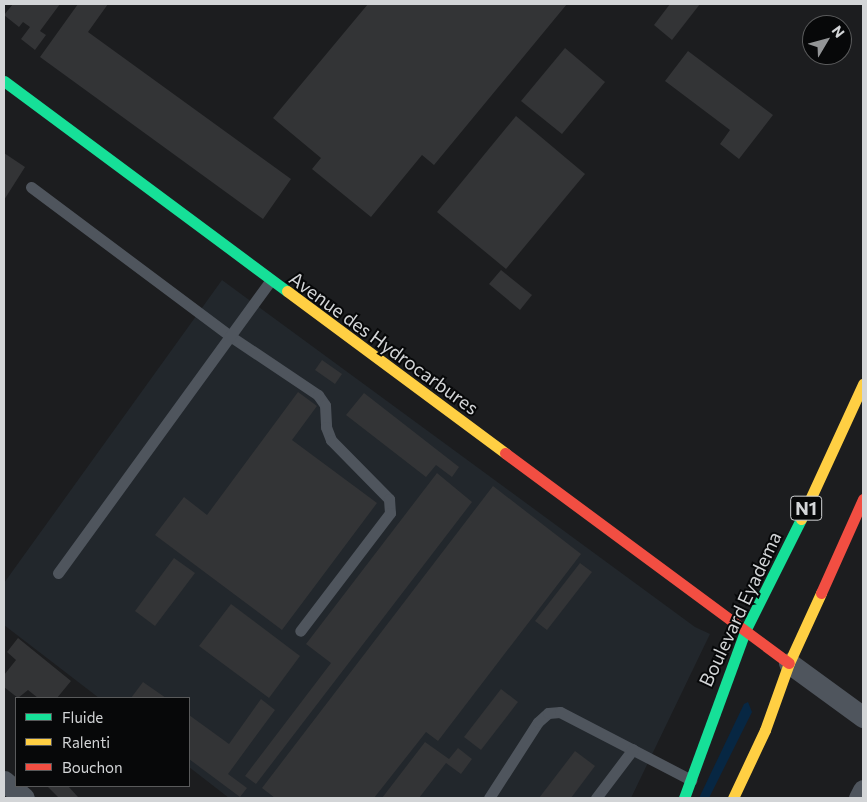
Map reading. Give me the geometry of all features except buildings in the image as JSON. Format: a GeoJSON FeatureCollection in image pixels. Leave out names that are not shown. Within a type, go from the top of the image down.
{"type":"FeatureCollection","features":[{"type":"Feature","properties":{"kind":"main road","name":"Avenue des Hydrocarbures"},"geometry":{"type":"LineString","coordinates":[[4,81],[270,281],[789,663]]}},
{"type":"Feature","properties":{"kind":"main road","name":"Boulevard Eyadema"},"geometry":{"type":"LineString","coordinates":[[684,798],[693,781],[716,705],[745,631],[780,565],[863,384]]}},
{"type":"Feature","properties":{"kind":"main road","name":"N1"},"geometry":{"type":"LineString","coordinates":[[733,798],[765,730],[789,663],[863,499]]}},
{"type":"Feature","properties":{"kind":"street"},"geometry":{"type":"LineString","coordinates":[[789,663],[863,717]]}},
{"type":"Feature","properties":{"kind":"street"},"geometry":{"type":"LineString","coordinates":[[4,781],[24,798]]}},
{"type":"Feature","properties":{"kind":"street"},"geometry":{"type":"LineString","coordinates":[[859,798],[863,790]]}},
{"type":"Feature","properties":{"kind":"lane"},"geometry":{"type":"LineString","coordinates":[[31,187],[230,336],[318,395],[325,405],[326,427],[331,440],[389,500],[390,513],[300,631]]}},
{"type":"Feature","properties":{"kind":"lane"},"geometry":{"type":"LineString","coordinates":[[58,573],[270,281]]}},
{"type":"Feature","properties":{"kind":"lane"},"geometry":{"type":"LineString","coordinates":[[489,798],[538,722],[548,713],[560,712],[693,781]]}},
{"type":"Feature","properties":{"kind":"lane"},"geometry":{"type":"LineString","coordinates":[[596,798],[633,750]]}},
{"type":"Feature","properties":{"kind":"shaded area"},"geometry":{"type":"Polygon","coordinates":[[[222,280],[695,627],[710,634],[631,798],[229,798],[190,768],[190,697],[98,697],[4,625],[4,583],[222,280]]]}},
{"type":"Feature","properties":{"kind":"shaded area"},"geometry":{"type":"Polygon","coordinates":[[[748,702],[752,712],[709,798],[699,798],[744,704],[748,702]]]}},
{"type":"Feature","properties":{"kind":"traffic: fast"},"geometry":{"type":"LineString","coordinates":[[4,81],[287,291]]}},
{"type":"Feature","properties":{"kind":"traffic: fast"},"geometry":{"type":"LineString","coordinates":[[684,798],[745,631],[801,519]]}},
{"type":"Feature","properties":{"kind":"traffic: slow"},"geometry":{"type":"LineString","coordinates":[[287,291],[505,453]]}},
{"type":"Feature","properties":{"kind":"traffic: slow"},"geometry":{"type":"LineString","coordinates":[[801,519],[863,384]]}},
{"type":"Feature","properties":{"kind":"traffic: slow"},"geometry":{"type":"LineString","coordinates":[[733,798],[765,730],[789,663],[821,593]]}},
{"type":"Feature","properties":{"kind":"traffic: jam"},"geometry":{"type":"LineString","coordinates":[[505,453],[789,663]]}},
{"type":"Feature","properties":{"kind":"traffic: jam"},"geometry":{"type":"LineString","coordinates":[[821,593],[863,499]]}}]}
